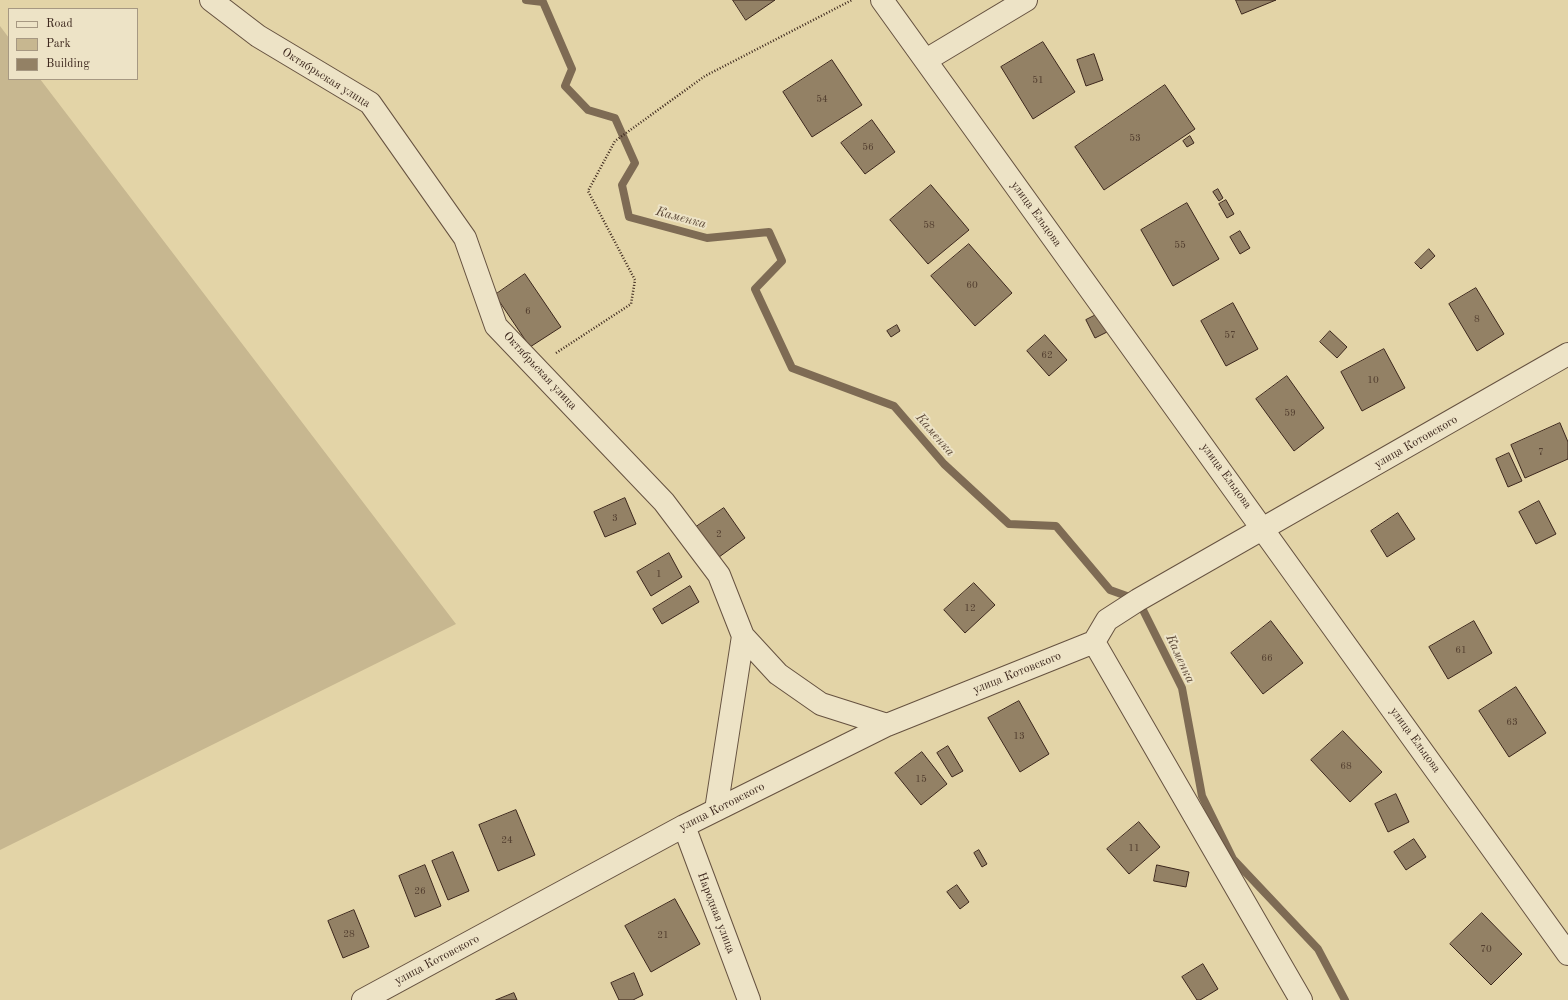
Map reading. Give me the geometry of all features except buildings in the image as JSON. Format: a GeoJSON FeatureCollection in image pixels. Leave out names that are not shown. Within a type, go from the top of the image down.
{"type":"FeatureCollection","features":[{"type":"Feature","properties":{"kind":"street","name":"Октябрьская улица"},"geometry":{"type":"LineString","coordinates":[[212,0],[258,36],[370,103],[465,238],[496,326],[664,502],[719,575],[743,636],[778,674],[821,704],[887,725]]}},
{"type":"Feature","properties":{"kind":"street","name":"улица Ельцова"},"geometry":{"type":"LineString","coordinates":[[882,0],[1264,529],[1568,954]]}},
{"type":"Feature","properties":{"kind":"street"},"geometry":{"type":"LineString","coordinates":[[926,60],[1026,0]]}},
{"type":"Feature","properties":{"kind":"street","name":"улица Котовского"},"geometry":{"type":"LineString","coordinates":[[363,1000],[684,826],[887,725],[1094,642],[1107,620],[1138,600],[1568,354]]}},
{"type":"Feature","properties":{"kind":"street"},"geometry":{"type":"LineString","coordinates":[[716,810],[743,636]]}},
{"type":"Feature","properties":{"kind":"street"},"geometry":{"type":"LineString","coordinates":[[1094,642],[1301,1000]]}},
{"type":"Feature","properties":{"kind":"street","name":"Народная улица"},"geometry":{"type":"LineString","coordinates":[[684,826],[749,1000]]}},
{"type":"Feature","properties":{"kind":"path"},"geometry":{"type":"LineString","coordinates":[[535,366],[631,304],[635,280],[588,191],[615,141],[705,76],[852,0]]}},
{"type":"Feature","properties":{"kind":"green space"},"geometry":{"type":"Polygon","coordinates":[[[0,26],[8,37],[8,80],[41,80],[456,624],[0,850],[0,26]]]}},
{"type":"Feature","properties":{"kind":"waterway","name":"Каменка"},"geometry":{"type":"LineString","coordinates":[[526,0],[543,2],[572,69],[565,86],[588,110],[615,118],[635,163],[622,185],[629,217],[707,238],[769,232],[782,261],[755,289],[792,368],[894,406],[944,464],[1009,524],[1056,526],[1110,590],[1138,600],[1182,688],[1202,796],[1233,859],[1318,949],[1345,1000]]}}]}
